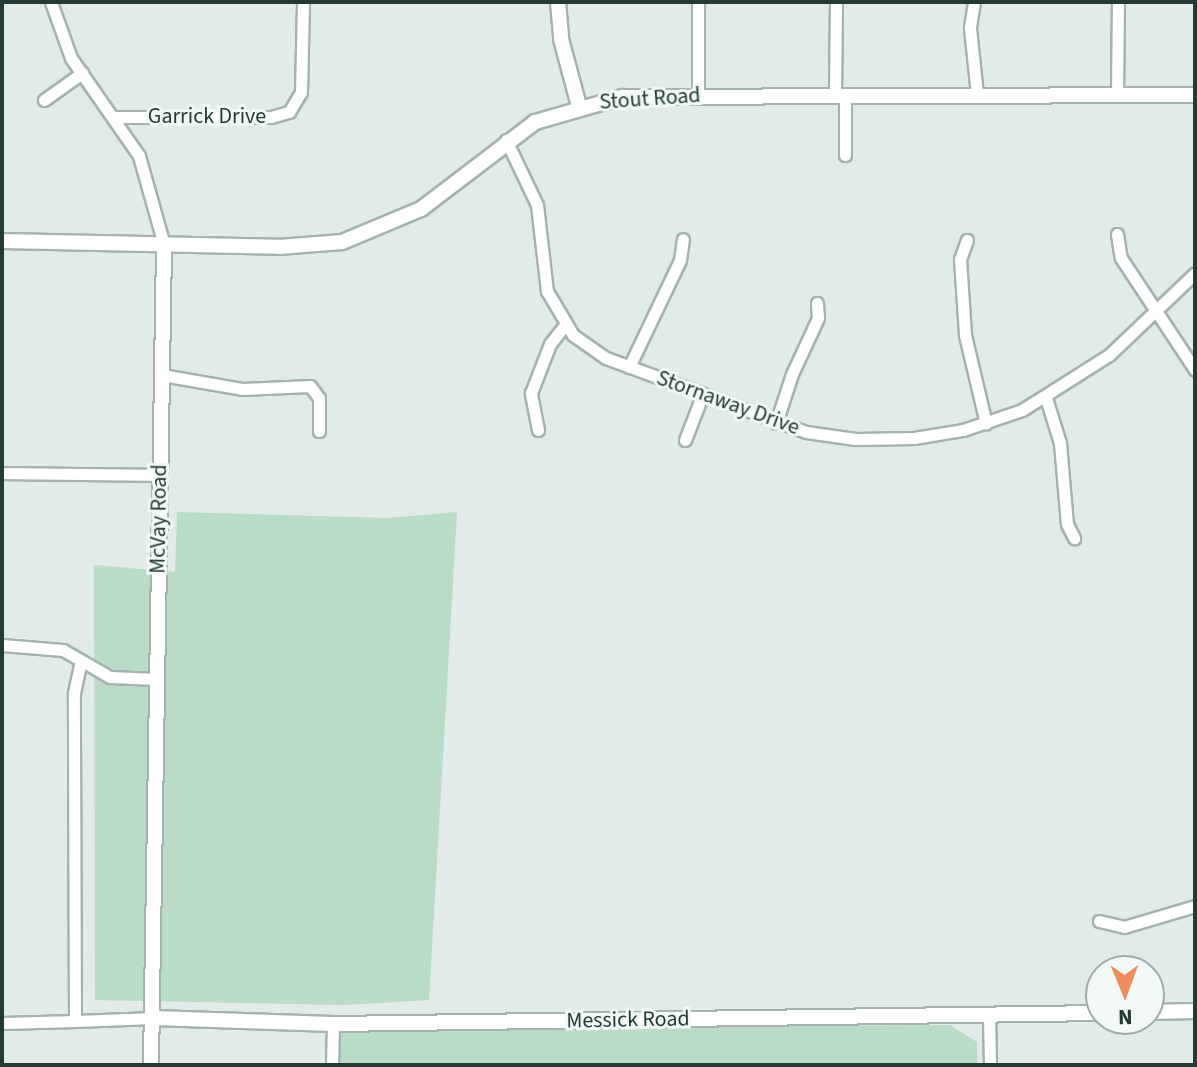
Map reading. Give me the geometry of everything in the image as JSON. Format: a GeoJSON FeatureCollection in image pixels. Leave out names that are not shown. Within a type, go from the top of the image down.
{"type":"FeatureCollection","features":[{"type":"Feature","properties":{"kind":"street","name":"McVay Road"},"geometry":{"type":"LineString","coordinates":[[51,2],[63,43],[116,117],[146,172],[164,245],[151,1065]]}},
{"type":"Feature","properties":{"kind":"street","name":"Garrick Drive"},"geometry":{"type":"LineString","coordinates":[[116,117],[271,117],[295,107],[301,92],[303,2]]}},
{"type":"Feature","properties":{"kind":"street"},"geometry":{"type":"LineString","coordinates":[[558,2],[563,53],[579,106]]}},
{"type":"Feature","properties":{"kind":"street"},"geometry":{"type":"LineString","coordinates":[[698,2],[698,95]]}},
{"type":"Feature","properties":{"kind":"street"},"geometry":{"type":"LineString","coordinates":[[836,2],[845,155]]}},
{"type":"Feature","properties":{"kind":"street"},"geometry":{"type":"LineString","coordinates":[[974,2],[970,28],[977,95]]}},
{"type":"Feature","properties":{"kind":"street"},"geometry":{"type":"LineString","coordinates":[[1117,95],[1118,2]]}},
{"type":"Feature","properties":{"kind":"street"},"geometry":{"type":"LineString","coordinates":[[44,100],[82,73]]}},
{"type":"Feature","properties":{"kind":"street","name":"Stout Road"},"geometry":{"type":"LineString","coordinates":[[2,241],[300,247],[362,237],[421,209],[506,140],[579,106],[622,97],[1195,95]]}},
{"type":"Feature","properties":{"kind":"street","name":"Stornaway Drive"},"geometry":{"type":"LineString","coordinates":[[506,140],[532,189],[544,282],[565,325],[594,351],[776,423],[873,440],[939,434],[986,424],[1046,398],[1102,361],[1195,273]]}},
{"type":"Feature","properties":{"kind":"street"},"geometry":{"type":"LineString","coordinates":[[1117,234],[1121,258],[1195,370]]}},
{"type":"Feature","properties":{"kind":"street"},"geometry":{"type":"LineString","coordinates":[[629,367],[680,260],[683,239]]}},
{"type":"Feature","properties":{"kind":"street"},"geometry":{"type":"LineString","coordinates":[[967,240],[960,259],[965,335],[986,424]]}},
{"type":"Feature","properties":{"kind":"street"},"geometry":{"type":"LineString","coordinates":[[776,423],[792,374],[818,318],[817,303]]}},
{"type":"Feature","properties":{"kind":"street"},"geometry":{"type":"LineString","coordinates":[[538,430],[530,413],[531,393],[550,344],[565,325]]}},
{"type":"Feature","properties":{"kind":"street"},"geometry":{"type":"LineString","coordinates":[[162,375],[242,389],[310,386],[319,398],[319,431]]}},
{"type":"Feature","properties":{"kind":"street"},"geometry":{"type":"LineString","coordinates":[[685,440],[702,396]]}},
{"type":"Feature","properties":{"kind":"street"},"geometry":{"type":"LineString","coordinates":[[1046,398],[1058,434],[1067,524],[1074,538]]}},
{"type":"Feature","properties":{"kind":"street"},"geometry":{"type":"LineString","coordinates":[[2,473],[160,475]]}},
{"type":"Feature","properties":{"kind":"street"},"geometry":{"type":"LineString","coordinates":[[2,645],[63,650],[80,664],[110,677],[157,679]]}},
{"type":"Feature","properties":{"kind":"street"},"geometry":{"type":"LineString","coordinates":[[75,1021],[74,693],[80,664]]}},
{"type":"Feature","properties":{"kind":"street"},"geometry":{"type":"LineString","coordinates":[[1099,921],[1124,927],[1195,906]]}},
{"type":"Feature","properties":{"kind":"street"},"geometry":{"type":"LineString","coordinates":[[1165,1012],[1195,1011]]}},
{"type":"Feature","properties":{"kind":"street","name":"Messick Road"},"geometry":{"type":"LineString","coordinates":[[154,1018],[333,1024],[1085,1013]]}},
{"type":"Feature","properties":{"kind":"street"},"geometry":{"type":"LineString","coordinates":[[989,1016],[990,1065]]}},
{"type":"Feature","properties":{"kind":"street"},"geometry":{"type":"LineString","coordinates":[[2,1023],[154,1018]]}},
{"type":"Feature","properties":{"kind":"street"},"geometry":{"type":"LineString","coordinates":[[332,1065],[333,1024]]}},
{"type":"Feature","properties":{"kind":"green space"},"geometry":{"type":"Polygon","coordinates":[[[177,512],[387,518],[457,512],[429,1000],[345,1005],[95,1000],[94,565],[175,572],[177,512]]]}},
{"type":"Feature","properties":{"kind":"green space"},"geometry":{"type":"Polygon","coordinates":[[[950,1025],[977,1042],[977,1065],[338,1065],[339,1036],[347,1028],[950,1025]]]}}]}
